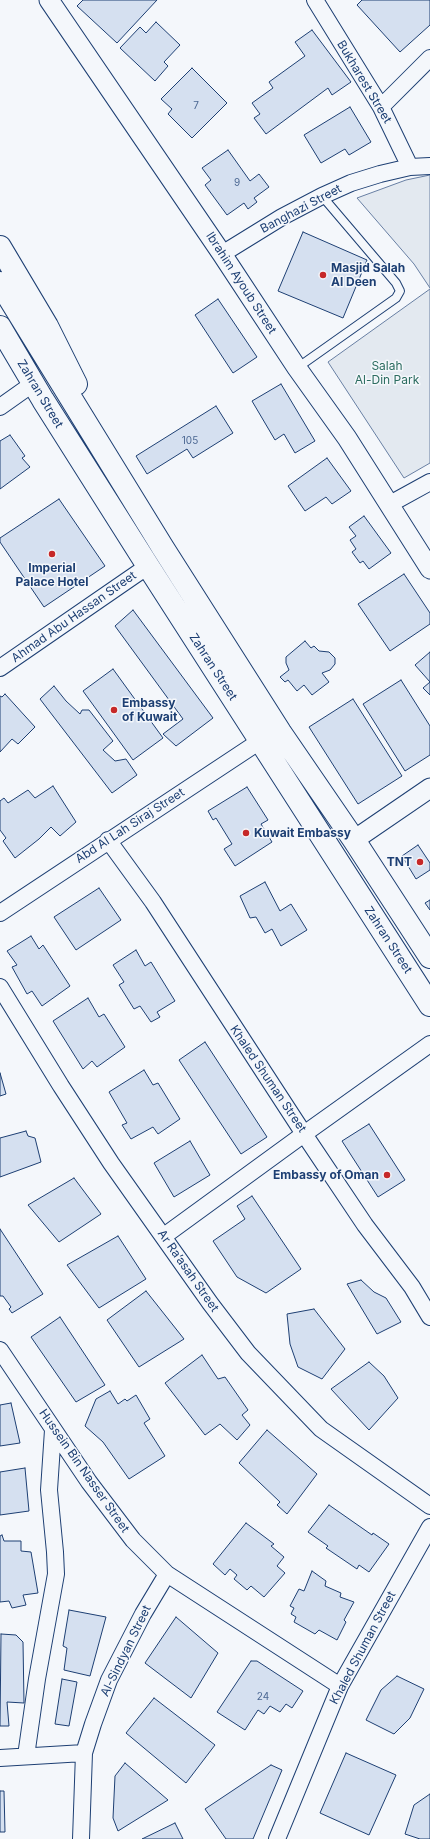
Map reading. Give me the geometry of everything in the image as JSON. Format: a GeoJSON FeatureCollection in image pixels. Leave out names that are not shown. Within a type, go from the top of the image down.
{"type":"FeatureCollection","features":[{"type":"Feature","properties":{"kind":"main road"},"geometry":{"type":"LineString","coordinates":[[0,247],[47,326],[75,381],[78,411]]}},
{"type":"Feature","properties":{"kind":"main road","name":"Zahran Street"},"geometry":{"type":"LineString","coordinates":[[0,283],[78,411],[276,725],[354,840],[430,957]]}},
{"type":"Feature","properties":{"kind":"main road","name":"Zahran Street"},"geometry":{"type":"LineString","coordinates":[[0,327],[43,400],[148,566],[430,1005]]}},
{"type":"Feature","properties":{"kind":"main road"},"geometry":{"type":"LineString","coordinates":[[0,356],[14,379],[24,390],[43,400]]}},
{"type":"Feature","properties":{"kind":"street","name":"Ibrahim Ayoub Street"},"geometry":{"type":"LineString","coordinates":[[50,0],[222,254],[297,368],[347,438],[430,569]]}},
{"type":"Feature","properties":{"kind":"street","name":"Bukharest Street"},"geometry":{"type":"LineString","coordinates":[[315,0],[381,107],[410,167]]}},
{"type":"Feature","properties":{"kind":"street"},"geometry":{"type":"LineString","coordinates":[[381,107],[430,58]]}},
{"type":"Feature","properties":{"kind":"street","name":"Banghazi Street"},"geometry":{"type":"LineString","coordinates":[[222,254],[282,217],[322,196],[373,176],[410,167],[430,166]]}},
{"type":"Feature","properties":{"kind":"street"},"geometry":{"type":"LineString","coordinates":[[0,407],[24,390]]}},
{"type":"Feature","properties":{"kind":"street"},"geometry":{"type":"LineString","coordinates":[[390,504],[430,482]]}},
{"type":"Feature","properties":{"kind":"street","name":"Ahmad Abu Hassan Street"},"geometry":{"type":"LineString","coordinates":[[0,668],[148,566]]}},
{"type":"Feature","properties":{"kind":"street","name":"Abd Al Lah Siraj Street"},"geometry":{"type":"LineString","coordinates":[[0,913],[108,840],[260,741]]}},
{"type":"Feature","properties":{"kind":"street"},"geometry":{"type":"LineString","coordinates":[[354,840],[430,788]]}},
{"type":"Feature","properties":{"kind":"street","name":"Khaled Shuman Street"},"geometry":{"type":"LineString","coordinates":[[108,840],[153,902],[304,1134],[365,1225],[412,1287],[430,1317]]}},
{"type":"Feature","properties":{"kind":"street","name":"Ar Ra’asah Street"},"geometry":{"type":"LineString","coordinates":[[0,987],[61,1086],[111,1163],[210,1303],[248,1353],[321,1429],[430,1506]]}},
{"type":"Feature","properties":{"kind":"street"},"geometry":{"type":"LineString","coordinates":[[164,1236],[430,1044]]}},
{"type":"Feature","properties":{"kind":"street","name":"Hussein Bin Nasser Street"},"geometry":{"type":"LineString","coordinates":[[0,1350],[89,1482],[133,1540],[167,1574],[340,1686]]}},
{"type":"Feature","properties":{"kind":"street"},"geometry":{"type":"LineString","coordinates":[[26,1756],[38,1672],[56,1574],[49,1490],[53,1430]]}},
{"type":"Feature","properties":{"kind":"street","name":"Khaled Shuman Street"},"geometry":{"type":"LineString","coordinates":[[277,1839],[340,1686],[430,1527]]}},
{"type":"Feature","properties":{"kind":"street","name":"Al-Sindyan Street"},"geometry":{"type":"LineString","coordinates":[[81,1839],[84,1753],[109,1680],[143,1614],[167,1574]]}},
{"type":"Feature","properties":{"kind":"street"},"geometry":{"type":"LineString","coordinates":[[0,1758],[84,1753]]}},
{"type":"Feature","properties":{"kind":"lane"},"geometry":{"type":"LineString","coordinates":[[297,368],[396,298],[400,291],[396,283],[322,196]]}},
{"type":"Feature","properties":{"kind":"green space"},"geometry":{"type":"Polygon","coordinates":[[[430,175],[430,288],[414,264],[357,198],[406,180],[430,175]]]}},
{"type":"Feature","properties":{"kind":"green space","name":"Salah Al-Din Park"},"geometry":{"type":"Polygon","coordinates":[[[430,289],[430,463],[404,478],[328,362],[430,289]]]}},
{"type":"Feature","properties":{"kind":"building"},"geometry":{"type":"Polygon","coordinates":[[[83,0],[157,0],[117,43],[77,6],[83,0]]]}},
{"type":"Feature","properties":{"kind":"building"},"geometry":{"type":"Polygon","coordinates":[[[362,0],[430,0],[430,25],[400,52],[357,5],[362,0]]]}},
{"type":"Feature","properties":{"kind":"building"},"geometry":{"type":"Polygon","coordinates":[[[156,22],[180,45],[164,62],[168,66],[155,81],[120,48],[140,27],[146,33],[156,22]]]}},
{"type":"Feature","properties":{"kind":"building"},"geometry":{"type":"Polygon","coordinates":[[[312,30],[351,82],[332,95],[328,88],[266,134],[254,118],[260,114],[252,103],[273,88],[269,82],[305,56],[295,42],[312,30]]]}},
{"type":"Feature","properties":{"kind":"building"},"geometry":{"type":"Polygon","coordinates":[[[192,68],[227,103],[192,138],[168,114],[172,109],[161,99],[192,68]]]}},
{"type":"Feature","properties":{"kind":"building"},"geometry":{"type":"Polygon","coordinates":[[[350,107],[371,142],[349,155],[345,149],[321,163],[304,135],[350,107]]]}},
{"type":"Feature","properties":{"kind":"building"},"geometry":{"type":"Polygon","coordinates":[[[228,150],[250,181],[259,174],[269,187],[254,198],[257,202],[248,209],[244,203],[227,215],[205,185],[211,180],[202,168],[228,150]]]}},
{"type":"Feature","properties":{"kind":"building","name":"Masjid Salah Al Deen"},"geometry":{"type":"Polygon","coordinates":[[[303,232],[367,260],[343,318],[278,291],[303,232]]]}},
{"type":"Feature","properties":{"kind":"building"},"geometry":{"type":"Polygon","coordinates":[[[218,299],[257,357],[233,373],[195,315],[218,299]]]}},
{"type":"Feature","properties":{"kind":"building"},"geometry":{"type":"Polygon","coordinates":[[[281,384],[315,441],[295,453],[284,434],[275,440],[252,401],[281,384]]]}},
{"type":"Feature","properties":{"kind":"building"},"geometry":{"type":"Polygon","coordinates":[[[216,406],[233,433],[193,458],[187,449],[147,474],[136,456],[216,406]]]}},
{"type":"Feature","properties":{"kind":"building"},"geometry":{"type":"Polygon","coordinates":[[[10,435],[25,456],[22,458],[30,467],[0,489],[0,441],[10,435]]]}},
{"type":"Feature","properties":{"kind":"building"},"geometry":{"type":"Polygon","coordinates":[[[327,458],[351,491],[332,504],[326,497],[305,511],[288,486],[327,458]]]}},
{"type":"Feature","properties":{"kind":"building","name":"Imperial Palace Hotel"},"geometry":{"type":"Polygon","coordinates":[[[59,499],[105,566],[44,607],[0,542],[0,538],[59,499]]]}},
{"type":"Feature","properties":{"kind":"building"},"geometry":{"type":"Polygon","coordinates":[[[364,516],[391,553],[369,569],[363,561],[360,563],[352,552],[356,549],[350,540],[356,536],[349,527],[364,516]]]}},
{"type":"Feature","properties":{"kind":"building"},"geometry":{"type":"Polygon","coordinates":[[[404,574],[430,613],[430,624],[390,651],[358,604],[404,574]]]}},
{"type":"Feature","properties":{"kind":"building"},"geometry":{"type":"Polygon","coordinates":[[[133,610],[213,718],[176,746],[163,734],[183,719],[115,626],[133,610]]]}},
{"type":"Feature","properties":{"kind":"building"},"geometry":{"type":"Polygon","coordinates":[[[305,641],[311,648],[314,646],[319,651],[329,652],[335,658],[335,664],[330,670],[322,673],[329,682],[312,695],[304,685],[297,691],[288,680],[285,682],[280,677],[289,670],[286,663],[286,657],[305,641]]]}},
{"type":"Feature","properties":{"kind":"building"},"geometry":{"type":"Polygon","coordinates":[[[430,652],[430,682],[415,665],[430,652]]]}},
{"type":"Feature","properties":{"kind":"building"},"geometry":{"type":"Polygon","coordinates":[[[113,669],[163,738],[133,760],[83,691],[113,669]]]}},
{"type":"Feature","properties":{"kind":"building"},"geometry":{"type":"Polygon","coordinates":[[[401,680],[430,726],[430,755],[405,771],[363,704],[401,680]]]}},
{"type":"Feature","properties":{"kind":"building"},"geometry":{"type":"Polygon","coordinates":[[[430,682],[430,695],[423,688],[430,682]]]}},
{"type":"Feature","properties":{"kind":"building"},"geometry":{"type":"Polygon","coordinates":[[[54,686],[66,701],[80,714],[82,710],[89,710],[113,741],[103,750],[115,761],[126,759],[137,775],[112,793],[40,699],[54,686]]]}},
{"type":"Feature","properties":{"kind":"building"},"geometry":{"type":"Polygon","coordinates":[[[5,694],[35,727],[18,744],[12,739],[0,752],[0,696],[2,697],[5,694]]]}},
{"type":"Feature","properties":{"kind":"building"},"geometry":{"type":"Polygon","coordinates":[[[353,699],[402,776],[358,804],[309,727],[353,699]]]}},
{"type":"Feature","properties":{"kind":"building"},"geometry":{"type":"Polygon","coordinates":[[[53,786],[76,822],[60,836],[51,827],[39,839],[15,858],[3,841],[6,838],[0,830],[0,801],[4,798],[8,803],[28,790],[35,798],[53,786]]]}},
{"type":"Feature","properties":{"kind":"building","name":"Kuwait Embassy"},"geometry":{"type":"Polygon","coordinates":[[[247,787],[268,820],[261,824],[272,842],[235,866],[224,849],[232,844],[216,818],[213,820],[208,811],[247,787]]]}},
{"type":"Feature","properties":{"kind":"building"},"geometry":{"type":"Polygon","coordinates":[[[418,845],[430,863],[430,870],[416,879],[402,856],[418,845]]]}},
{"type":"Feature","properties":{"kind":"building"},"geometry":{"type":"Polygon","coordinates":[[[265,882],[280,911],[291,904],[307,930],[281,946],[272,929],[265,933],[256,917],[250,918],[240,896],[265,882]]]}},
{"type":"Feature","properties":{"kind":"building"},"geometry":{"type":"Polygon","coordinates":[[[99,888],[121,920],[76,950],[54,917],[99,888]]]}},
{"type":"Feature","properties":{"kind":"building"},"geometry":{"type":"Polygon","coordinates":[[[430,900],[430,910],[425,903],[430,900]]]}},
{"type":"Feature","properties":{"kind":"building"},"geometry":{"type":"Polygon","coordinates":[[[31,936],[39,949],[43,945],[70,986],[42,1006],[32,991],[27,994],[12,967],[17,965],[7,951],[31,936]]]}},
{"type":"Feature","properties":{"kind":"building"},"geometry":{"type":"Polygon","coordinates":[[[136,950],[145,966],[151,962],[175,1001],[157,1012],[160,1017],[151,1022],[140,1006],[134,1009],[119,985],[124,982],[113,965],[136,950]]]}},
{"type":"Feature","properties":{"kind":"building"},"geometry":{"type":"Polygon","coordinates":[[[88,998],[99,1017],[104,1014],[125,1047],[97,1067],[92,1061],[83,1069],[53,1021],[88,998]]]}},
{"type":"Feature","properties":{"kind":"building"},"geometry":{"type":"Polygon","coordinates":[[[205,1042],[267,1137],[241,1154],[179,1060],[205,1042]]]}},
{"type":"Feature","properties":{"kind":"building"},"geometry":{"type":"Polygon","coordinates":[[[144,1070],[153,1085],[158,1083],[180,1119],[158,1134],[153,1127],[131,1139],[122,1125],[127,1123],[109,1092],[144,1070]]]}},
{"type":"Feature","properties":{"kind":"building"},"geometry":{"type":"Polygon","coordinates":[[[0,1073],[6,1094],[0,1096],[0,1073]]]}},
{"type":"Feature","properties":{"kind":"building"},"geometry":{"type":"Polygon","coordinates":[[[369,1124],[405,1180],[378,1197],[342,1141],[369,1124]]]}},
{"type":"Feature","properties":{"kind":"building"},"geometry":{"type":"Polygon","coordinates":[[[26,1131],[28,1136],[35,1138],[41,1162],[0,1177],[0,1138],[26,1131]]]}},
{"type":"Feature","properties":{"kind":"building"},"geometry":{"type":"Polygon","coordinates":[[[190,1141],[210,1175],[174,1197],[154,1163],[190,1141]]]}},
{"type":"Feature","properties":{"kind":"building"},"geometry":{"type":"Polygon","coordinates":[[[74,1178],[101,1214],[59,1242],[28,1205],[74,1178]]]}},
{"type":"Feature","properties":{"kind":"building"},"geometry":{"type":"Polygon","coordinates":[[[252,1196],[301,1269],[266,1293],[237,1277],[213,1241],[245,1219],[237,1206],[252,1196]]]}},
{"type":"Feature","properties":{"kind":"building"},"geometry":{"type":"Polygon","coordinates":[[[0,1229],[43,1294],[12,1313],[9,1309],[11,1307],[3,1296],[0,1296],[0,1229]]]}},
{"type":"Feature","properties":{"kind":"building"},"geometry":{"type":"Polygon","coordinates":[[[118,1236],[146,1279],[99,1308],[67,1265],[118,1236]]]}},
{"type":"Feature","properties":{"kind":"building"},"geometry":{"type":"Polygon","coordinates":[[[361,1280],[374,1292],[386,1298],[401,1322],[377,1334],[347,1284],[361,1280]]]}},
{"type":"Feature","properties":{"kind":"building"},"geometry":{"type":"Polygon","coordinates":[[[146,1291],[184,1339],[139,1367],[107,1320],[146,1291]]]}},
{"type":"Feature","properties":{"kind":"building"},"geometry":{"type":"Polygon","coordinates":[[[314,1309],[345,1349],[322,1379],[298,1367],[290,1344],[287,1314],[314,1309]]]}},
{"type":"Feature","properties":{"kind":"building"},"geometry":{"type":"Polygon","coordinates":[[[60,1317],[105,1385],[76,1402],[31,1337],[60,1317]]]}},
{"type":"Feature","properties":{"kind":"building"},"geometry":{"type":"Polygon","coordinates":[[[202,1355],[218,1379],[225,1377],[248,1410],[242,1415],[250,1425],[237,1440],[220,1424],[205,1435],[165,1383],[202,1355]]]}},
{"type":"Feature","properties":{"kind":"building"},"geometry":{"type":"Polygon","coordinates":[[[369,1362],[384,1376],[398,1398],[369,1430],[331,1389],[369,1362]]]}},
{"type":"Feature","properties":{"kind":"building"},"geometry":{"type":"Polygon","coordinates":[[[110,1391],[118,1404],[125,1399],[127,1401],[136,1395],[150,1419],[144,1423],[165,1456],[129,1479],[103,1442],[85,1426],[96,1399],[110,1391]]]}},
{"type":"Feature","properties":{"kind":"building"},"geometry":{"type":"Polygon","coordinates":[[[11,1403],[20,1443],[0,1446],[0,1405],[11,1403]]]}},
{"type":"Feature","properties":{"kind":"building"},"geometry":{"type":"Polygon","coordinates":[[[267,1430],[317,1474],[287,1514],[277,1505],[280,1502],[239,1463],[267,1430]]]}},
{"type":"Feature","properties":{"kind":"building"},"geometry":{"type":"Polygon","coordinates":[[[25,1468],[29,1511],[0,1515],[0,1472],[25,1468]]]}},
{"type":"Feature","properties":{"kind":"building"},"geometry":{"type":"Polygon","coordinates":[[[329,1505],[372,1535],[373,1533],[389,1544],[369,1572],[359,1565],[357,1569],[326,1548],[328,1546],[308,1532],[329,1505]]]}},
{"type":"Feature","properties":{"kind":"building"},"geometry":{"type":"Polygon","coordinates":[[[246,1523],[274,1544],[271,1546],[284,1557],[277,1566],[285,1573],[264,1597],[251,1586],[247,1590],[234,1579],[237,1575],[230,1569],[225,1575],[213,1564],[246,1523]]]}},
{"type":"Feature","properties":{"kind":"building"},"geometry":{"type":"Polygon","coordinates":[[[2,1535],[4,1541],[21,1541],[21,1551],[31,1552],[38,1593],[23,1595],[26,1605],[12,1608],[9,1601],[0,1602],[0,1536],[2,1535]]]}},
{"type":"Feature","properties":{"kind":"building"},"geometry":{"type":"Polygon","coordinates":[[[312,1571],[326,1581],[325,1586],[341,1593],[340,1597],[354,1602],[344,1620],[346,1622],[337,1640],[319,1630],[315,1634],[294,1622],[296,1617],[291,1614],[294,1608],[290,1606],[299,1589],[304,1591],[312,1571]]]}},
{"type":"Feature","properties":{"kind":"building"},"geometry":{"type":"Polygon","coordinates":[[[69,1610],[106,1617],[90,1676],[64,1670],[67,1648],[63,1646],[69,1610]]]}},
{"type":"Feature","properties":{"kind":"building"},"geometry":{"type":"Polygon","coordinates":[[[176,1617],[218,1653],[191,1698],[145,1663],[176,1617]]]}},
{"type":"Feature","properties":{"kind":"building"},"geometry":{"type":"Polygon","coordinates":[[[1,1634],[16,1635],[23,1642],[24,1703],[7,1702],[9,1726],[0,1726],[1,1634]]]}},
{"type":"Feature","properties":{"kind":"building"},"geometry":{"type":"Polygon","coordinates":[[[251,1661],[257,1661],[303,1691],[292,1708],[286,1704],[280,1712],[270,1706],[264,1714],[258,1710],[245,1730],[217,1712],[251,1661]]]}},
{"type":"Feature","properties":{"kind":"building"},"geometry":{"type":"Polygon","coordinates":[[[397,1676],[424,1689],[410,1718],[394,1734],[366,1720],[381,1690],[397,1676]]]}},
{"type":"Feature","properties":{"kind":"building"},"geometry":{"type":"Polygon","coordinates":[[[62,1679],[77,1682],[69,1726],[55,1724],[62,1679]]]}},
{"type":"Feature","properties":{"kind":"building"},"geometry":{"type":"Polygon","coordinates":[[[154,1698],[215,1745],[186,1783],[126,1733],[154,1698]]]}},
{"type":"Feature","properties":{"kind":"building"},"geometry":{"type":"Polygon","coordinates":[[[346,1753],[396,1775],[369,1835],[320,1813],[346,1753]]]}},
{"type":"Feature","properties":{"kind":"building"},"geometry":{"type":"Polygon","coordinates":[[[125,1763],[168,1800],[118,1831],[113,1818],[115,1776],[125,1763]]]}},
{"type":"Feature","properties":{"kind":"building"},"geometry":{"type":"Polygon","coordinates":[[[271,1765],[282,1770],[253,1839],[226,1839],[205,1809],[271,1765]]]}},
{"type":"Feature","properties":{"kind":"building"},"geometry":{"type":"Polygon","coordinates":[[[0,1791],[4,1791],[5,1832],[0,1832],[0,1791]]]}},
{"type":"Feature","properties":{"kind":"building"},"geometry":{"type":"Polygon","coordinates":[[[430,1794],[430,1839],[420,1839],[405,1834],[414,1805],[430,1794]]]}},
{"type":"Feature","properties":{"kind":"building"},"geometry":{"type":"Polygon","coordinates":[[[175,1823],[183,1839],[142,1839],[175,1823]]]}},
{"type":"Feature","properties":{"kind":"place","name":"Masjid Salah Al Deen"},"geometry":{"type":"Point","coordinates":[323,275]}},
{"type":"Feature","properties":{"kind":"place","name":"Imperial Palace Hotel"},"geometry":{"type":"Point","coordinates":[52,554]}},
{"type":"Feature","properties":{"kind":"place","name":"Embassy of Kuwait"},"geometry":{"type":"Point","coordinates":[114,710]}},
{"type":"Feature","properties":{"kind":"place","name":"Kuwait Embassy"},"geometry":{"type":"Point","coordinates":[246,833]}},
{"type":"Feature","properties":{"kind":"place","name":"TNT"},"geometry":{"type":"Point","coordinates":[420,862]}},
{"type":"Feature","properties":{"kind":"place","name":"Embassy of Oman"},"geometry":{"type":"Point","coordinates":[387,1175]}}]}
